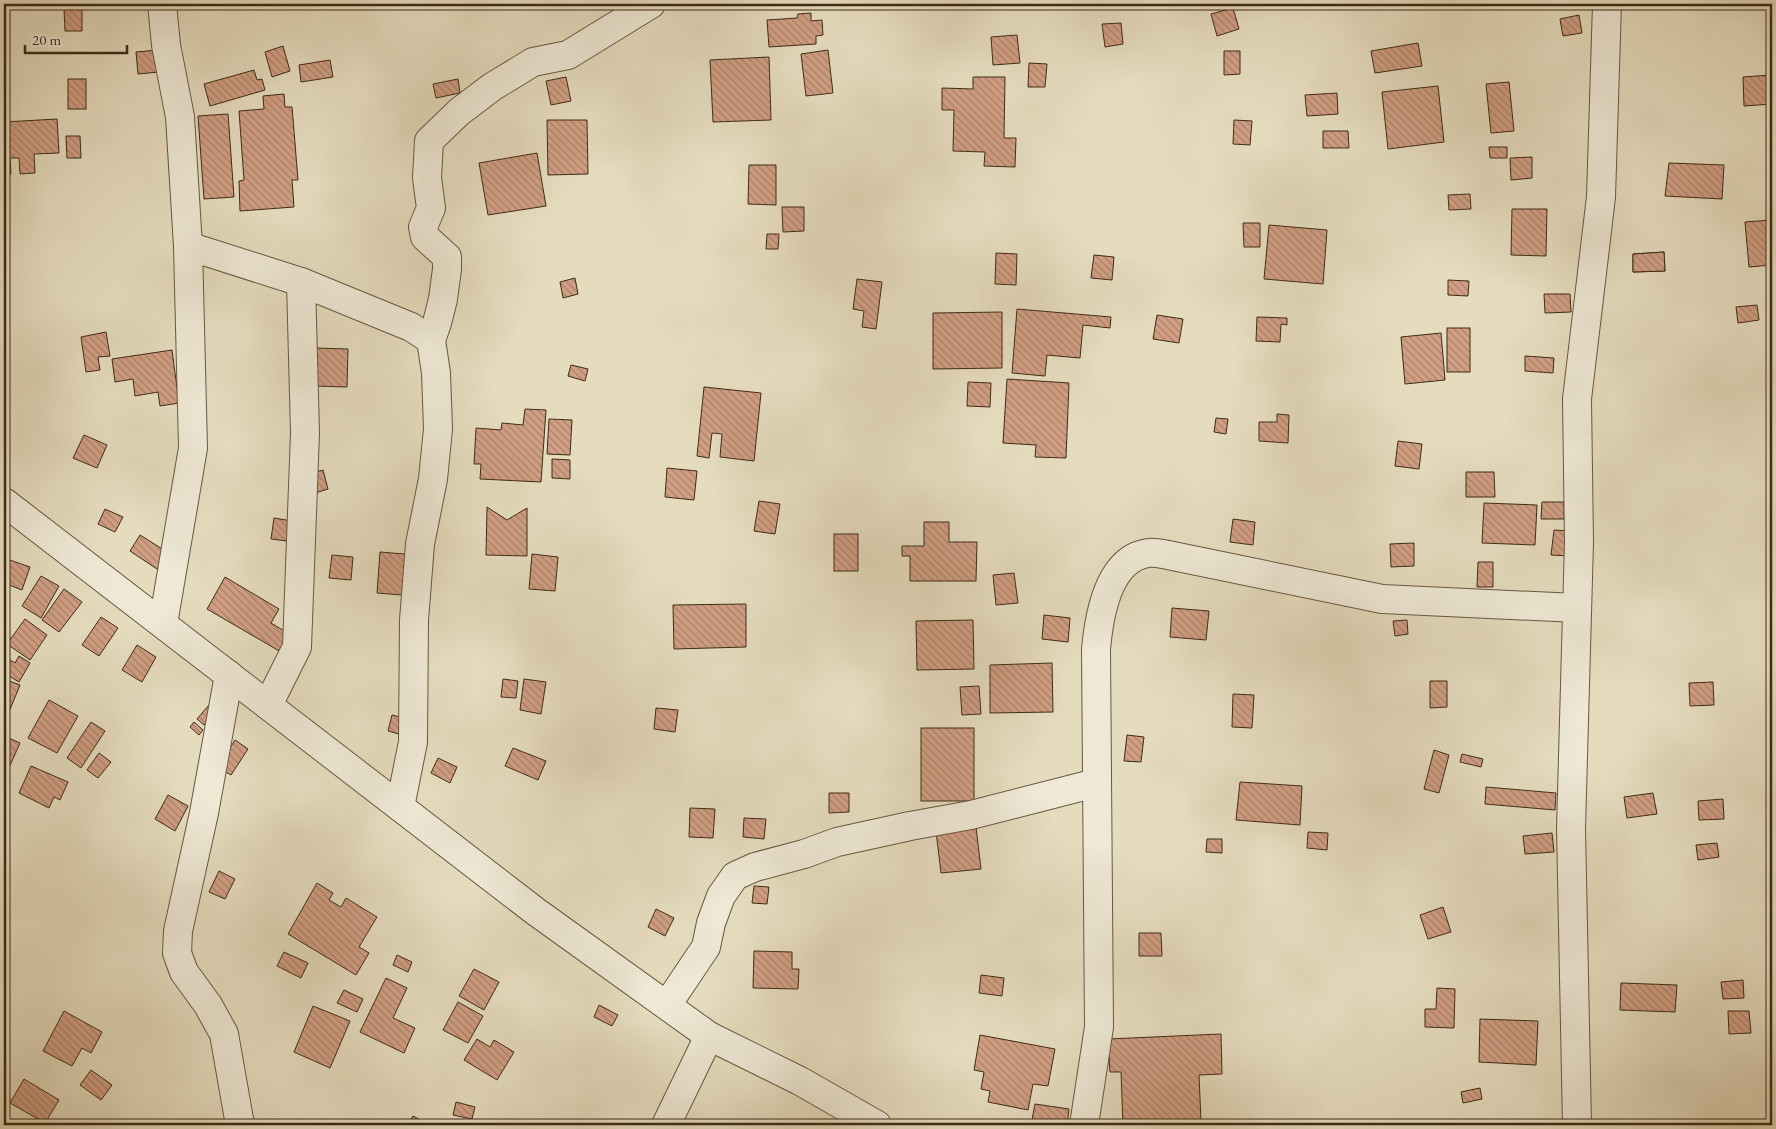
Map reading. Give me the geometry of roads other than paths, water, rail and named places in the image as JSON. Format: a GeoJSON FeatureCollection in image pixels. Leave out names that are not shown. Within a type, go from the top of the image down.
{"type":"FeatureCollection","features":[{"type":"Feature","properties":{"kind":"street"},"geometry":{"type":"LineString","coordinates":[[162,4],[166,45],[180,117],[188,246],[193,448],[163,624]]}},
{"type":"Feature","properties":{"kind":"street"},"geometry":{"type":"LineString","coordinates":[[400,806],[413,742],[414,620],[420,544],[433,479],[438,429],[436,373],[431,340],[443,299],[447,269],[446,257],[425,238],[423,227],[431,208],[427,178],[429,141],[459,112],[500,82],[533,62],[568,55],[651,4]]}},
{"type":"Feature","properties":{"kind":"street"},"geometry":{"type":"LineString","coordinates":[[1577,1125],[1571,828],[1577,608],[1578,399],[1601,197],[1607,4]]}},
{"type":"Feature","properties":{"kind":"street"},"geometry":{"type":"LineString","coordinates":[[188,246],[301,282],[411,327],[431,340]]}},
{"type":"Feature","properties":{"kind":"street"},"geometry":{"type":"LineString","coordinates":[[268,705],[297,647],[305,433],[301,282]]}},
{"type":"Feature","properties":{"kind":"street"},"geometry":{"type":"LineString","coordinates":[[4,502],[535,911],[709,1036],[800,1081],[877,1125]]}},
{"type":"Feature","properties":{"kind":"street"},"geometry":{"type":"LineString","coordinates":[[1084,1125],[1099,1027],[1096,783],[1096,648],[1098,622],[1115,576],[1129,561],[1148,553],[1168,555],[1382,599],[1577,608]]}},
{"type":"Feature","properties":{"kind":"street"},"geometry":{"type":"LineString","coordinates":[[229,675],[204,813],[178,931],[177,953],[184,972],[208,1005],[224,1034],[240,1125]]}},
{"type":"Feature","properties":{"kind":"street"},"geometry":{"type":"LineString","coordinates":[[667,1005],[706,947],[711,924],[721,896],[735,876],[754,867],[804,854],[837,842],[971,815],[1096,783]]}},
{"type":"Feature","properties":{"kind":"street"},"geometry":{"type":"LineString","coordinates":[[666,1125],[709,1036]]}}]}
